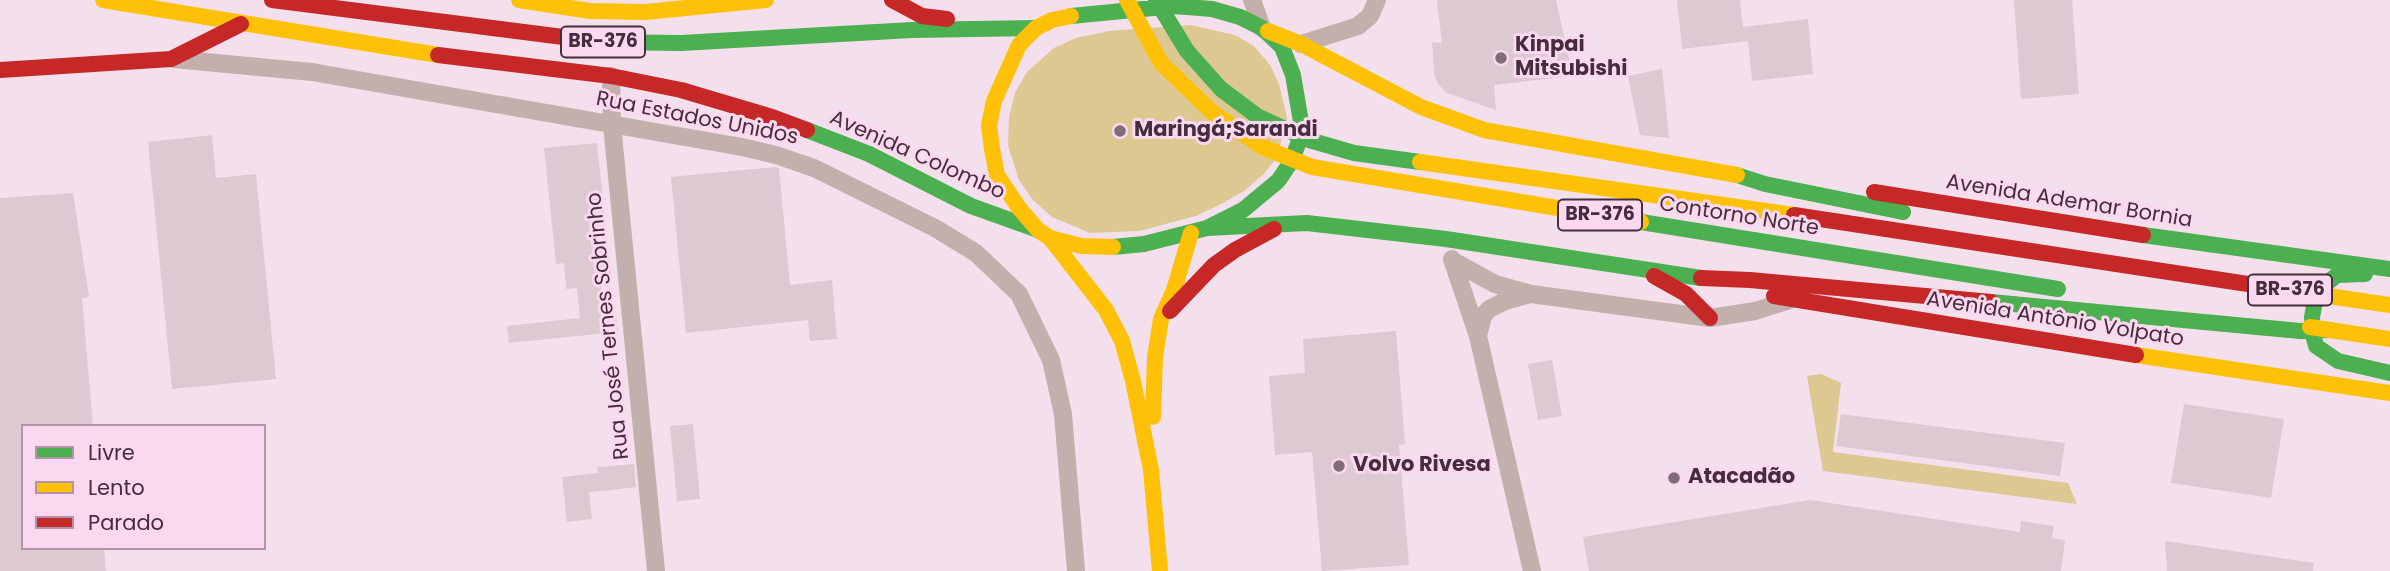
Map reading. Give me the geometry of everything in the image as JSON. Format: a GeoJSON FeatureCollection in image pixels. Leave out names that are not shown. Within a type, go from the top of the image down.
{"type":"FeatureCollection","features":[{"type":"Feature","properties":{"kind":"main road","name":"Avenida Colombo"},"geometry":{"type":"LineString","coordinates":[[103,0],[477,61],[611,76],[681,90],[772,117],[869,154],[971,206],[1081,246],[1144,244],[1199,230],[1287,223],[1345,226],[1716,280]]}},
{"type":"Feature","properties":{"kind":"main road","name":"BR-376"},"geometry":{"type":"LineString","coordinates":[[272,0],[604,42],[681,43],[1002,27],[1036,28],[1052,20],[1082,14],[1174,6],[1212,9],[1257,19],[1421,107],[1484,130],[1742,176]]}},
{"type":"Feature","properties":{"kind":"main road"},"geometry":{"type":"LineString","coordinates":[[519,0],[590,11],[645,12],[766,0]]}},
{"type":"Feature","properties":{"kind":"main road"},"geometry":{"type":"LineString","coordinates":[[892,0],[922,16],[1002,27]]}},
{"type":"Feature","properties":{"kind":"main road","name":"Contorno Norte"},"geometry":{"type":"LineString","coordinates":[[1127,0],[1161,63],[1187,90],[1213,113],[1262,147],[1312,167],[2068,290]]}},
{"type":"Feature","properties":{"kind":"main road","name":"Contorno Norte"},"geometry":{"type":"LineString","coordinates":[[1156,0],[1187,51],[1221,89],[1257,116],[1309,140],[1354,153],[1666,196],[2191,275]]}},
{"type":"Feature","properties":{"kind":"main road"},"geometry":{"type":"LineString","coordinates":[[1151,470],[1154,357],[1161,319],[1199,230],[1243,210],[1278,181],[1291,162],[1298,144],[1301,122],[1293,75],[1282,47],[1257,19],[1222,0]]}},
{"type":"Feature","properties":{"kind":"main road"},"geometry":{"type":"LineString","coordinates":[[1052,20],[1056,3]]}},
{"type":"Feature","properties":{"kind":"main road"},"geometry":{"type":"LineString","coordinates":[[0,70],[171,59],[241,24]]}},
{"type":"Feature","properties":{"kind":"main road"},"geometry":{"type":"LineString","coordinates":[[1036,28],[1020,45],[994,101],[989,125],[997,175],[1019,208],[1044,234],[1106,310],[1122,341],[1151,470],[1160,571]]}},
{"type":"Feature","properties":{"kind":"main road","name":"Avenida Ademar Bornia"},"geometry":{"type":"LineString","coordinates":[[1742,176],[1769,175],[2187,242],[2390,269]]}},
{"type":"Feature","properties":{"kind":"main road"},"geometry":{"type":"LineString","coordinates":[[1742,176],[1765,184],[1939,219]]}},
{"type":"Feature","properties":{"kind":"main road"},"geometry":{"type":"LineString","coordinates":[[1161,319],[1214,265],[1235,250],[1287,223]]}},
{"type":"Feature","properties":{"kind":"main road"},"geometry":{"type":"LineString","coordinates":[[1980,227],[2047,240],[2191,275]]}},
{"type":"Feature","properties":{"kind":"main road"},"geometry":{"type":"LineString","coordinates":[[1637,267],[1686,295],[1710,318]]}},
{"type":"Feature","properties":{"kind":"main road"},"geometry":{"type":"LineString","coordinates":[[2390,278],[2356,273],[2337,275],[2322,287],[2315,301],[2312,317],[2316,346],[2338,361],[2390,373]]}},
{"type":"Feature","properties":{"kind":"main road","name":"BR-376"},"geometry":{"type":"LineString","coordinates":[[2191,275],[2390,305]]}},
{"type":"Feature","properties":{"kind":"main road"},"geometry":{"type":"LineString","coordinates":[[1716,280],[1750,280],[2300,331],[2330,330]]}},
{"type":"Feature","properties":{"kind":"main road","name":"Avenida Antônio Volpato"},"geometry":{"type":"LineString","coordinates":[[1716,280],[1747,291],[1793,299],[2390,393]]}},
{"type":"Feature","properties":{"kind":"main road","name":"BR-376"},"geometry":{"type":"LineString","coordinates":[[2123,299],[2390,339]]}},
{"type":"Feature","properties":{"kind":"street"},"geometry":{"type":"LineString","coordinates":[[1301,44],[1358,26],[1370,16],[1377,0]]}},
{"type":"Feature","properties":{"kind":"street","name":"Rua Estados Unidos"},"geometry":{"type":"LineString","coordinates":[[171,59],[312,72],[742,148],[814,168],[935,228],[976,253],[1019,294],[1051,360],[1063,414],[1076,571]]}},
{"type":"Feature","properties":{"kind":"street","name":"Rua José Ternes Sobrinho"},"geometry":{"type":"LineString","coordinates":[[611,76],[612,125],[656,571]]}},
{"type":"Feature","properties":{"kind":"street"},"geometry":{"type":"LineString","coordinates":[[1446,239],[1478,336],[1532,571]]}},
{"type":"Feature","properties":{"kind":"street"},"geometry":{"type":"LineString","coordinates":[[1453,261],[1495,284],[1531,294],[1710,318],[1755,311],[1793,299]]}},
{"type":"Feature","properties":{"kind":"street"},"geometry":{"type":"LineString","coordinates":[[1478,336],[1483,316],[1489,309],[1505,301],[1531,294]]}},
{"type":"Feature","properties":{"kind":"shaded area"},"geometry":{"type":"Polygon","coordinates":[[[1191,25],[1235,35],[1254,46],[1270,65],[1279,84],[1287,118],[1277,157],[1264,174],[1244,191],[1196,216],[1139,231],[1090,233],[1052,217],[1033,200],[1019,180],[1008,145],[1009,117],[1015,93],[1027,72],[1054,48],[1076,38],[1109,31],[1191,25]]]}},
{"type":"Feature","properties":{"kind":"shaded area"},"geometry":{"type":"Polygon","coordinates":[[[1821,374],[1841,383],[1833,452],[2068,483],[2077,504],[1823,471],[1807,376],[1821,374]]]}},
{"type":"Feature","properties":{"kind":"building","name":"Kinpai Mitsubishi"},"geometry":{"type":"Polygon","coordinates":[[[1437,0],[1556,0],[1573,76],[1494,85],[1496,110],[1447,93],[1438,84],[1434,73],[1432,42],[1442,43],[1437,0]]]}},
{"type":"Feature","properties":{"kind":"building"},"geometry":{"type":"Polygon","coordinates":[[[1677,0],[1740,0],[1743,27],[1808,19],[1813,74],[1752,81],[1748,41],[1682,49],[1677,0]]]}},
{"type":"Feature","properties":{"kind":"building"},"geometry":{"type":"Polygon","coordinates":[[[2014,0],[2072,0],[2079,94],[2021,99],[2014,0]]]}},
{"type":"Feature","properties":{"kind":"building"},"geometry":{"type":"Polygon","coordinates":[[[1662,69],[1669,138],[1640,135],[1628,76],[1662,69]]]}},
{"type":"Feature","properties":{"kind":"building"},"geometry":{"type":"Polygon","coordinates":[[[212,135],[216,178],[256,174],[276,379],[172,389],[148,142],[212,135]]]}},
{"type":"Feature","properties":{"kind":"building"},"geometry":{"type":"Polygon","coordinates":[[[597,143],[612,284],[601,285],[604,316],[616,315],[618,332],[509,343],[507,326],[580,318],[577,288],[566,289],[564,263],[556,264],[544,148],[597,143]]]}},
{"type":"Feature","properties":{"kind":"building"},"geometry":{"type":"Polygon","coordinates":[[[779,168],[790,285],[832,280],[837,339],[810,341],[808,320],[686,333],[671,177],[779,168]]]}},
{"type":"Feature","properties":{"kind":"building"},"geometry":{"type":"Polygon","coordinates":[[[73,193],[89,297],[82,298],[93,424],[21,424],[21,550],[104,550],[106,571],[0,571],[0,198],[73,193]]]}},
{"type":"Feature","properties":{"kind":"building"},"geometry":{"type":"Polygon","coordinates":[[[1396,331],[1405,444],[1399,445],[1409,565],[1322,571],[1312,452],[1275,455],[1269,376],[1305,373],[1303,339],[1396,331]]]}},
{"type":"Feature","properties":{"kind":"building"},"geometry":{"type":"Polygon","coordinates":[[[1552,360],[1562,416],[1538,420],[1528,364],[1552,360]]]}},
{"type":"Feature","properties":{"kind":"building"},"geometry":{"type":"Polygon","coordinates":[[[2184,404],[2284,419],[2271,498],[2171,483],[2184,404]]]}},
{"type":"Feature","properties":{"kind":"building"},"geometry":{"type":"Polygon","coordinates":[[[1841,414],[2065,443],[2060,476],[1836,446],[1841,414]]]}},
{"type":"Feature","properties":{"kind":"building"},"geometry":{"type":"Polygon","coordinates":[[[693,424],[700,499],[677,501],[670,426],[693,424]]]}},
{"type":"Feature","properties":{"kind":"building"},"geometry":{"type":"Polygon","coordinates":[[[634,464],[636,487],[589,493],[592,519],[567,522],[562,477],[598,473],[597,467],[634,464]]]}},
{"type":"Feature","properties":{"kind":"building"},"geometry":{"type":"Polygon","coordinates":[[[1810,500],[2020,532],[2021,521],[2054,526],[2052,538],[2065,540],[2061,571],[1589,571],[1583,537],[1810,500]]]}},
{"type":"Feature","properties":{"kind":"building"},"geometry":{"type":"Polygon","coordinates":[[[2165,541],[2314,563],[2313,571],[2167,571],[2165,541]]]}},
{"type":"Feature","properties":{"kind":"traffic: fast"},"geometry":{"type":"LineString","coordinates":[[1156,0],[1187,51],[1221,89],[1257,116],[1309,140],[1354,153],[1420,162]]}},
{"type":"Feature","properties":{"kind":"traffic: fast"},"geometry":{"type":"LineString","coordinates":[[1071,16],[1174,6],[1212,9],[1240,17],[1262,28],[1282,47],[1293,75],[1301,122],[1298,144],[1291,162],[1278,181],[1243,210],[1207,228]]}},
{"type":"Feature","properties":{"kind":"traffic: fast"},"geometry":{"type":"LineString","coordinates":[[579,39],[681,43],[912,30],[1036,28]]}},
{"type":"Feature","properties":{"kind":"traffic: fast"},"geometry":{"type":"LineString","coordinates":[[807,130],[869,154],[971,206],[1038,230]]}},
{"type":"Feature","properties":{"kind":"traffic: fast"},"geometry":{"type":"LineString","coordinates":[[1737,175],[1765,184],[1903,212]]}},
{"type":"Feature","properties":{"kind":"traffic: fast"},"geometry":{"type":"LineString","coordinates":[[1641,222],[2058,289]]}},
{"type":"Feature","properties":{"kind":"traffic: fast"},"geometry":{"type":"LineString","coordinates":[[1113,247],[1144,244],[1207,228],[1307,223],[1446,239],[1701,278]]}},
{"type":"Feature","properties":{"kind":"traffic: fast"},"geometry":{"type":"LineString","coordinates":[[2143,235],[2390,269]]}},
{"type":"Feature","properties":{"kind":"traffic: fast"},"geometry":{"type":"LineString","coordinates":[[2365,274],[2337,275],[2322,287],[2315,301],[2313,335],[2316,346],[2338,361],[2390,373]]}},
{"type":"Feature","properties":{"kind":"traffic: fast"},"geometry":{"type":"LineString","coordinates":[[1991,302],[2300,331],[2331,330]]}},
{"type":"Feature","properties":{"kind":"traffic: slow"},"geometry":{"type":"LineString","coordinates":[[103,0],[438,55]]}},
{"type":"Feature","properties":{"kind":"traffic: slow"},"geometry":{"type":"LineString","coordinates":[[519,0],[590,11],[645,12],[766,0]]}},
{"type":"Feature","properties":{"kind":"traffic: slow"},"geometry":{"type":"LineString","coordinates":[[1127,0],[1161,63],[1213,113],[1262,147],[1312,167],[1641,222]]}},
{"type":"Feature","properties":{"kind":"traffic: slow"},"geometry":{"type":"LineString","coordinates":[[1071,16],[1052,20],[1036,28],[1019,45],[994,101],[989,125],[992,149],[997,175],[1038,230],[1050,238],[1081,246],[1113,247]]}},
{"type":"Feature","properties":{"kind":"traffic: slow"},"geometry":{"type":"LineString","coordinates":[[1268,31],[1301,44],[1421,107],[1484,130],[1737,175]]}},
{"type":"Feature","properties":{"kind":"traffic: slow"},"geometry":{"type":"LineString","coordinates":[[1420,162],[1794,215]]}},
{"type":"Feature","properties":{"kind":"traffic: slow"},"geometry":{"type":"LineString","coordinates":[[1153,417],[1155,357],[1161,319],[1174,290],[1191,233]]}},
{"type":"Feature","properties":{"kind":"traffic: slow"},"geometry":{"type":"LineString","coordinates":[[1050,238],[1106,310],[1122,341],[1151,470],[1160,571]]}},
{"type":"Feature","properties":{"kind":"traffic: slow"},"geometry":{"type":"LineString","coordinates":[[2274,288],[2390,305]]}},
{"type":"Feature","properties":{"kind":"traffic: slow"},"geometry":{"type":"LineString","coordinates":[[2310,327],[2390,339]]}},
{"type":"Feature","properties":{"kind":"traffic: slow"},"geometry":{"type":"LineString","coordinates":[[2136,355],[2390,393]]}},
{"type":"Feature","properties":{"kind":"traffic: jam"},"geometry":{"type":"LineString","coordinates":[[272,0],[579,39]]}},
{"type":"Feature","properties":{"kind":"traffic: jam"},"geometry":{"type":"LineString","coordinates":[[892,0],[922,16],[947,19]]}},
{"type":"Feature","properties":{"kind":"traffic: jam"},"geometry":{"type":"LineString","coordinates":[[0,70],[171,59],[241,24]]}},
{"type":"Feature","properties":{"kind":"traffic: jam"},"geometry":{"type":"LineString","coordinates":[[438,55],[611,76],[681,90],[807,130]]}},
{"type":"Feature","properties":{"kind":"traffic: jam"},"geometry":{"type":"LineString","coordinates":[[1874,192],[2143,235]]}},
{"type":"Feature","properties":{"kind":"traffic: jam"},"geometry":{"type":"LineString","coordinates":[[1794,215],[2274,288]]}},
{"type":"Feature","properties":{"kind":"traffic: jam"},"geometry":{"type":"LineString","coordinates":[[1170,311],[1214,265],[1274,229]]}},
{"type":"Feature","properties":{"kind":"traffic: jam"},"geometry":{"type":"LineString","coordinates":[[1654,276],[1686,294],[1710,318]]}},
{"type":"Feature","properties":{"kind":"traffic: jam"},"geometry":{"type":"LineString","coordinates":[[1701,278],[1991,302]]}},
{"type":"Feature","properties":{"kind":"traffic: jam"},"geometry":{"type":"LineString","coordinates":[[1774,296],[2136,355]]}},
{"type":"Feature","properties":{"kind":"place","name":"Kinpai Mitsubishi"},"geometry":{"type":"Point","coordinates":[1501,58]}},
{"type":"Feature","properties":{"kind":"place","name":"Maringá;Sarandi"},"geometry":{"type":"Point","coordinates":[1120,131]}},
{"type":"Feature","properties":{"kind":"place","name":"Volvo Rivesa"},"geometry":{"type":"Point","coordinates":[1339,466]}},
{"type":"Feature","properties":{"kind":"place","name":"Atacadão"},"geometry":{"type":"Point","coordinates":[1674,478]}}]}
